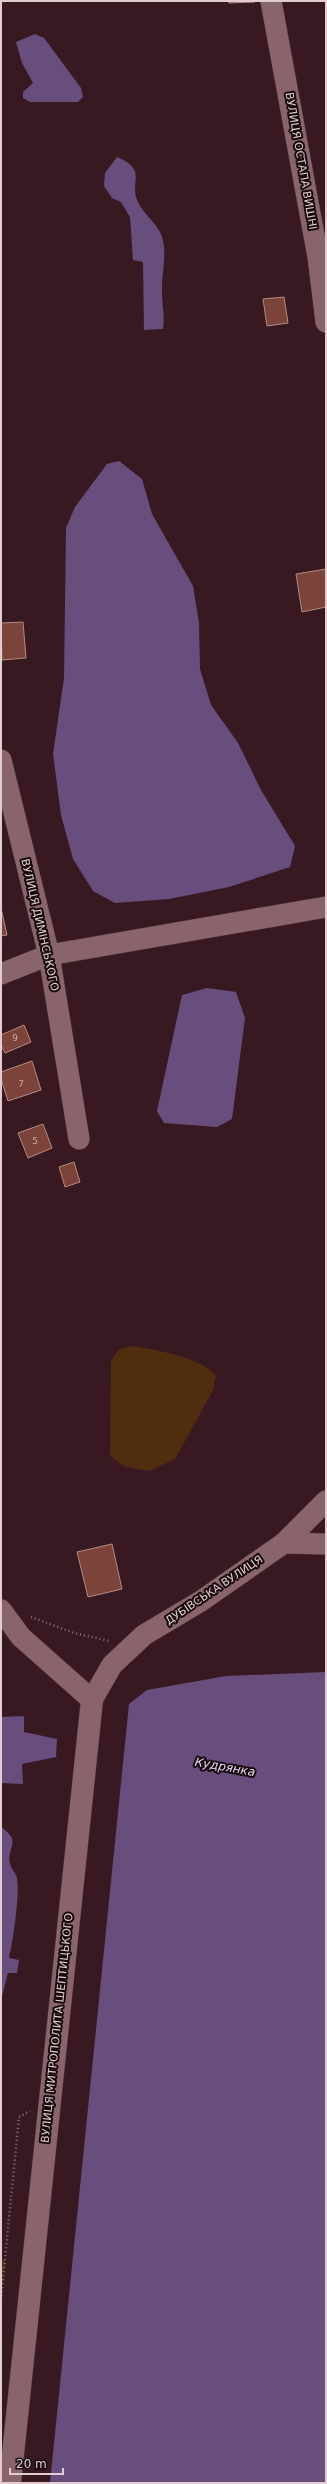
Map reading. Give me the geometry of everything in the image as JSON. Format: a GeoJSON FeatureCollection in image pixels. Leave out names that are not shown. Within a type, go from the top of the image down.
{"type":"FeatureCollection","features":[{"type":"Feature","properties":{"kind":"street","name":"ВУЛИЦЯ ОСТАПА ВИШНІ"},"geometry":{"type":"LineString","coordinates":[[271,1],[322,257],[326,322]]}},
{"type":"Feature","properties":{"kind":"street","name":"ВУЛИЦЯ ДИМІНСЬКОГО"},"geometry":{"type":"LineString","coordinates":[[1,760],[49,955],[80,1139]]}},
{"type":"Feature","properties":{"kind":"street"},"geometry":{"type":"LineString","coordinates":[[1,974],[49,955],[326,907]]}},
{"type":"Feature","properties":{"kind":"street","name":"ДУБІВСЬКА ВУЛИЦЯ"},"geometry":{"type":"LineString","coordinates":[[92,1700],[112,1665],[144,1635],[201,1601],[284,1543],[326,1501]]}},
{"type":"Feature","properties":{"kind":"street"},"geometry":{"type":"LineString","coordinates":[[284,1543],[326,1544]]}},
{"type":"Feature","properties":{"kind":"street"},"geometry":{"type":"LineString","coordinates":[[1,1610],[21,1637],[92,1700]]}},
{"type":"Feature","properties":{"kind":"street","name":"ВУЛИЦЯ МИТРОПОЛИТА ШЕПТИЦЬКОГО"},"geometry":{"type":"LineString","coordinates":[[10,2483],[92,1700]]}},
{"type":"Feature","properties":{"kind":"path"},"geometry":{"type":"LineString","coordinates":[[30,1617],[74,1633],[112,1641]]}},
{"type":"Feature","properties":{"kind":"path"},"geometry":{"type":"LineString","coordinates":[[1,2300],[20,2117],[50,2100]]}},
{"type":"Feature","properties":{"kind":"shaded area"},"geometry":{"type":"Polygon","coordinates":[[[134,1346],[178,1356],[201,1364],[216,1376],[213,1390],[175,1459],[150,1471],[125,1467],[110,1456],[111,1361],[119,1349],[134,1346]]]}},
{"type":"Feature","properties":{"kind":"shaded area"},"geometry":{"type":"Polygon","coordinates":[[[1,2259],[5,2261],[1,2300],[1,2259]]]}},
{"type":"Feature","properties":{"kind":"water"},"geometry":{"type":"Polygon","coordinates":[[[35,34],[44,38],[81,88],[83,97],[78,102],[30,102],[23,98],[23,92],[33,83],[22,63],[16,42],[35,34]]]}},
{"type":"Feature","properties":{"kind":"water"},"geometry":{"type":"Polygon","coordinates":[[[117,157],[127,162],[135,172],[135,188],[138,202],[158,228],[163,239],[163,329],[144,330],[143,262],[133,260],[130,217],[121,202],[112,198],[104,186],[105,173],[117,157]]]}},
{"type":"Feature","properties":{"kind":"water"},"geometry":{"type":"Polygon","coordinates":[[[119,461],[142,479],[152,514],[193,586],[199,623],[200,669],[211,705],[238,743],[261,790],[295,846],[290,867],[229,887],[169,899],[115,903],[93,891],[73,859],[61,815],[53,754],[64,678],[66,528],[75,507],[107,464],[119,461]]]}},
{"type":"Feature","properties":{"kind":"water"},"geometry":{"type":"Polygon","coordinates":[[[207,988],[236,992],[245,1018],[232,1119],[217,1127],[164,1123],[157,1111],[182,995],[207,988]]]}},
{"type":"Feature","properties":{"kind":"water","name":"Кудрянка"},"geometry":{"type":"Polygon","coordinates":[[[326,1672],[326,2483],[50,2483],[129,1704],[147,1690],[226,1676],[326,1672]]]}},
{"type":"Feature","properties":{"kind":"water"},"geometry":{"type":"Polygon","coordinates":[[[24,1716],[24,1732],[57,1739],[56,1757],[22,1764],[23,1784],[1,1783],[1,1717],[24,1716]]]}},
{"type":"Feature","properties":{"kind":"water"},"geometry":{"type":"Polygon","coordinates":[[[1,1827],[8,1832],[11,1837],[12,1845],[9,1858],[11,1868],[17,1878],[18,1886],[16,1918],[9,1958],[19,1960],[17,1973],[8,1973],[1,2000],[1,1827]]]}},
{"type":"Feature","properties":{"kind":"building"},"geometry":{"type":"Polygon","coordinates":[[[228,1],[255,1],[255,2],[229,3],[228,1]]]}},
{"type":"Feature","properties":{"kind":"building"},"geometry":{"type":"Polygon","coordinates":[[[284,297],[288,323],[267,326],[263,299],[284,297]]]}},
{"type":"Feature","properties":{"kind":"building"},"geometry":{"type":"Polygon","coordinates":[[[326,569],[326,607],[302,612],[296,574],[326,569]]]}},
{"type":"Feature","properties":{"kind":"building"},"geometry":{"type":"Polygon","coordinates":[[[23,622],[26,658],[2,660],[1,623],[23,622]]]}},
{"type":"Feature","properties":{"kind":"building"},"geometry":{"type":"Polygon","coordinates":[[[1,908],[7,935],[1,936],[1,908]]]}},
{"type":"Feature","properties":{"kind":"building"},"geometry":{"type":"Polygon","coordinates":[[[24,1025],[31,1042],[5,1053],[1,1045],[1,1035],[24,1025]]]}},
{"type":"Feature","properties":{"kind":"building"},"geometry":{"type":"Polygon","coordinates":[[[32,1061],[41,1090],[8,1101],[1,1079],[1,1072],[32,1061]]]}},
{"type":"Feature","properties":{"kind":"building"},"geometry":{"type":"Polygon","coordinates":[[[43,1124],[52,1148],[28,1158],[18,1133],[43,1124]]]}},
{"type":"Feature","properties":{"kind":"building"},"geometry":{"type":"Polygon","coordinates":[[[74,1162],[80,1182],[65,1187],[59,1167],[74,1162]]]}},
{"type":"Feature","properties":{"kind":"building"},"geometry":{"type":"Polygon","coordinates":[[[112,1544],[122,1589],[88,1597],[77,1552],[112,1544]]]}}]}
